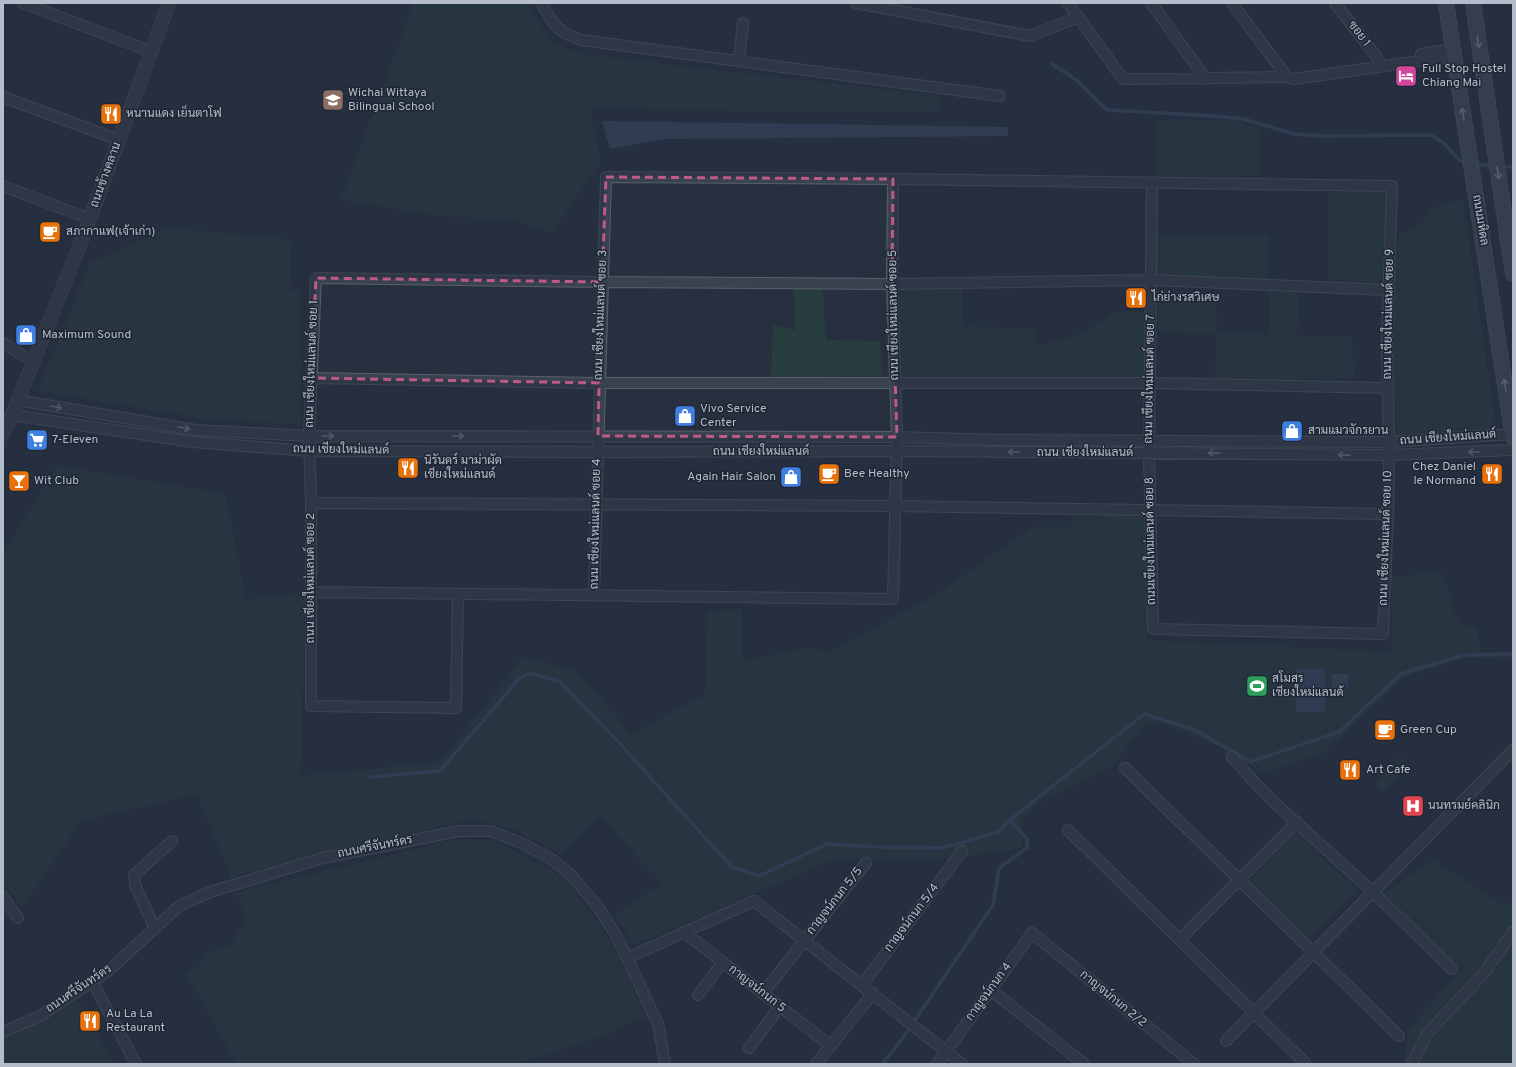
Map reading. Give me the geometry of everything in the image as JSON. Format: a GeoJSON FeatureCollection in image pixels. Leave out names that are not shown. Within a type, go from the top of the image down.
{"type":"FeatureCollection","features":[{"type":"Feature","properties":{"kind":"main road","name":"ถนนมหิดล"},"geometry":{"type":"LineString","coordinates":[[1446,3],[1513,438]]}},
{"type":"Feature","properties":{"kind":"main road","name":"ถนนมหิดล"},"geometry":{"type":"LineString","coordinates":[[1473,3],[1513,274]]}},
{"type":"Feature","properties":{"kind":"street"},"geometry":{"type":"LineString","coordinates":[[23,3],[152,52]]}},
{"type":"Feature","properties":{"kind":"street","name":"ถนนช้างคลาน"},"geometry":{"type":"LineString","coordinates":[[3,434],[12,415],[90,219],[169,3]]}},
{"type":"Feature","properties":{"kind":"street"},"geometry":{"type":"LineString","coordinates":[[541,3],[555,25],[564,33],[581,40],[1000,96]]}},
{"type":"Feature","properties":{"kind":"street"},"geometry":{"type":"LineString","coordinates":[[856,3],[885,6],[1030,36],[1079,17]]}},
{"type":"Feature","properties":{"kind":"street"},"geometry":{"type":"LineString","coordinates":[[1068,3],[1124,79],[1287,77],[1292,74],[1453,52]]}},
{"type":"Feature","properties":{"kind":"street"},"geometry":{"type":"LineString","coordinates":[[1151,3],[1206,78]]}},
{"type":"Feature","properties":{"kind":"street"},"geometry":{"type":"LineString","coordinates":[[1232,3],[1287,77]]}},
{"type":"Feature","properties":{"kind":"street","name":"ซอย 1"},"geometry":{"type":"LineString","coordinates":[[1335,3],[1380,63]]}},
{"type":"Feature","properties":{"kind":"street"},"geometry":{"type":"LineString","coordinates":[[739,61],[743,24]]}},
{"type":"Feature","properties":{"kind":"street"},"geometry":{"type":"LineString","coordinates":[[3,97],[119,140]]}},
{"type":"Feature","properties":{"kind":"street","name":"ถนน เชียงใหม่แลนด์ ซอย 3"},"geometry":{"type":"LineString","coordinates":[[598,452],[606,177],[893,179]]}},
{"type":"Feature","properties":{"kind":"street"},"geometry":{"type":"LineString","coordinates":[[893,179],[1152,184]]}},
{"type":"Feature","properties":{"kind":"street","name":"ถนน เชียงใหม่แลนด์ ซอย 5"},"geometry":{"type":"LineString","coordinates":[[594,596],[894,599],[897,437],[892,284],[893,179]]}},
{"type":"Feature","properties":{"kind":"street","name":"ถนน เชียงใหม่แลนด์ ซอย 9"},"geometry":{"type":"LineString","coordinates":[[1152,184],[1392,186],[1388,290],[1387,388],[1389,442]]}},
{"type":"Feature","properties":{"kind":"street","name":"ถนน เชียงใหม่แลนด์ ซอย 7"},"geometry":{"type":"LineString","coordinates":[[1149,453],[1152,184]]}},
{"type":"Feature","properties":{"kind":"street"},"geometry":{"type":"LineString","coordinates":[[3,186],[90,219]]}},
{"type":"Feature","properties":{"kind":"street","name":"ถนน เชียงใหม่แลนด์ ซอย 1"},"geometry":{"type":"LineString","coordinates":[[310,450],[309,436],[316,278],[602,282]]}},
{"type":"Feature","properties":{"kind":"street"},"geometry":{"type":"LineString","coordinates":[[602,282],[892,284],[1152,280],[1388,290]]}},
{"type":"Feature","properties":{"kind":"street"},"geometry":{"type":"LineString","coordinates":[[3,343],[33,362]]}},
{"type":"Feature","properties":{"kind":"street"},"geometry":{"type":"LineString","coordinates":[[312,378],[600,384],[1150,383],[1387,388]]}},
{"type":"Feature","properties":{"kind":"street","name":"ถนน เชียงใหม่แลนด์"},"geometry":{"type":"LineString","coordinates":[[18,400],[195,430],[309,436],[897,437],[1001,440],[1389,442],[1512,434]]}},
{"type":"Feature","properties":{"kind":"street","name":"ถนน เชียงใหม่แลนด์"},"geometry":{"type":"LineString","coordinates":[[12,415],[193,442],[310,450],[598,452],[896,451],[1389,456],[1513,450]]}},
{"type":"Feature","properties":{"kind":"street","name":"ถนน เชียงใหม่แลนด์ ซอย 10"},"geometry":{"type":"LineString","coordinates":[[1383,634],[1388,514],[1389,442]]}},
{"type":"Feature","properties":{"kind":"street","name":"ถนน เชียงใหม่แลนด์ ซอย 2"},"geometry":{"type":"LineString","coordinates":[[310,450],[310,706],[456,708],[458,594]]}},
{"type":"Feature","properties":{"kind":"street","name":"ถนน เชียงใหม่แลนด์ ซอย 4"},"geometry":{"type":"LineString","coordinates":[[594,596],[598,452]]}},
{"type":"Feature","properties":{"kind":"street","name":"ถนนเชียงใหม่แลนด์ ซอย 8"},"geometry":{"type":"LineString","coordinates":[[1149,453],[1153,629],[1383,634]]}},
{"type":"Feature","properties":{"kind":"street"},"geometry":{"type":"LineString","coordinates":[[311,503],[895,506],[1388,514]]}},
{"type":"Feature","properties":{"kind":"street"},"geometry":{"type":"LineString","coordinates":[[311,592],[594,596]]}},
{"type":"Feature","properties":{"kind":"street"},"geometry":{"type":"LineString","coordinates":[[1226,1041],[1513,750]]}},
{"type":"Feature","properties":{"kind":"street"},"geometry":{"type":"LineString","coordinates":[[1232,757],[1256,784],[1373,892],[1452,969]]}},
{"type":"Feature","properties":{"kind":"street"},"geometry":{"type":"LineString","coordinates":[[1125,768],[1399,1036]]}},
{"type":"Feature","properties":{"kind":"street"},"geometry":{"type":"LineString","coordinates":[[1180,939],[1297,822]]}},
{"type":"Feature","properties":{"kind":"street"},"geometry":{"type":"LineString","coordinates":[[1068,830],[1306,1064]]}},
{"type":"Feature","properties":{"kind":"street","name":"ถนนศรีจันทร์ดร"},"geometry":{"type":"LineString","coordinates":[[3,1032],[40,1016],[106,973],[179,906],[210,892],[323,858],[459,831],[491,831],[519,842],[550,858],[571,875],[598,907],[617,937],[658,1024],[665,1064]]}},
{"type":"Feature","properties":{"kind":"street"},"geometry":{"type":"LineString","coordinates":[[155,929],[135,885],[134,875],[172,841]]}},
{"type":"Feature","properties":{"kind":"street","name":"กาญจน์กนก 5/4"},"geometry":{"type":"LineString","coordinates":[[862,985],[962,851]]}},
{"type":"Feature","properties":{"kind":"street","name":"กาญจน์กนก 5/5"},"geometry":{"type":"LineString","coordinates":[[763,993],[866,862]]}},
{"type":"Feature","properties":{"kind":"street"},"geometry":{"type":"LineString","coordinates":[[3,898],[18,918]]}},
{"type":"Feature","properties":{"kind":"street"},"geometry":{"type":"LineString","coordinates":[[626,958],[754,901],[962,1064]]}},
{"type":"Feature","properties":{"kind":"street","name":"กาญจน์กนก 5"},"geometry":{"type":"LineString","coordinates":[[684,932],[831,1046]]}},
{"type":"Feature","properties":{"kind":"street"},"geometry":{"type":"LineString","coordinates":[[1412,1064],[1426,1035],[1484,973],[1513,932]]}},
{"type":"Feature","properties":{"kind":"street","name":"กาญจน์กนก 4"},"geometry":{"type":"LineString","coordinates":[[937,1064],[1032,933]]}},
{"type":"Feature","properties":{"kind":"street","name":"กาญจน์กนก 2/2"},"geometry":{"type":"LineString","coordinates":[[1032,933],[1194,1064]]}},
{"type":"Feature","properties":{"kind":"street"},"geometry":{"type":"LineString","coordinates":[[698,995],[723,962]]}},
{"type":"Feature","properties":{"kind":"street"},"geometry":{"type":"LineString","coordinates":[[92,982],[136,1064]]}},
{"type":"Feature","properties":{"kind":"street"},"geometry":{"type":"LineString","coordinates":[[991,990],[1084,1064]]}},
{"type":"Feature","properties":{"kind":"street"},"geometry":{"type":"LineString","coordinates":[[816,1064],[873,993]]}},
{"type":"Feature","properties":{"kind":"street"},"geometry":{"type":"LineString","coordinates":[[748,1048],[780,1006]]}},
{"type":"Feature","properties":{"kind":"highlighted area"},"geometry":{"type":"Polygon","coordinates":[[[606,177],[893,179],[892,284],[897,437],[598,436],[599,383],[311,378],[316,278],[602,282],[606,177]]]}},
{"type":"Feature","properties":{"kind":"green space"},"geometry":{"type":"Polygon","coordinates":[[[414,3],[526,3],[551,41],[580,54],[940,96],[938,111],[731,111],[590,108],[601,162],[552,232],[509,219],[439,216],[341,200],[414,3]]]}},
{"type":"Feature","properties":{"kind":"green space"},"geometry":{"type":"Polygon","coordinates":[[[1157,121],[1234,121],[1259,129],[1259,176],[1155,177],[1157,121]]]}},
{"type":"Feature","properties":{"kind":"green space"},"geometry":{"type":"Polygon","coordinates":[[[1388,191],[1385,285],[1329,279],[1329,192],[1388,191]]]}},
{"type":"Feature","properties":{"kind":"green space"},"geometry":{"type":"Polygon","coordinates":[[[1463,199],[1496,429],[1394,436],[1393,292],[1398,236],[1428,218],[1429,209],[1463,199]]]}},
{"type":"Feature","properties":{"kind":"green space"},"geometry":{"type":"Polygon","coordinates":[[[169,228],[291,240],[289,291],[300,291],[301,425],[202,418],[38,390],[91,262],[169,228]]]}},
{"type":"Feature","properties":{"kind":"green space"},"geometry":{"type":"Polygon","coordinates":[[[1156,235],[1269,236],[1267,279],[1156,276],[1156,235]]]}},
{"type":"Feature","properties":{"kind":"green space"},"geometry":{"type":"Polygon","coordinates":[[[962,287],[963,326],[1036,329],[1036,347],[1086,332],[1111,313],[1143,312],[1145,378],[900,380],[897,289],[962,287]]]}},
{"type":"Feature","properties":{"kind":"green space"},"geometry":{"type":"Polygon","coordinates":[[[794,289],[823,289],[826,340],[880,341],[882,376],[771,378],[773,325],[795,330],[794,289]]]}},
{"type":"Feature","properties":{"kind":"green space"},"geometry":{"type":"Polygon","coordinates":[[[1158,291],[1216,292],[1217,333],[1269,334],[1270,291],[1298,293],[1297,337],[1352,337],[1354,378],[1215,381],[1216,335],[1158,332],[1158,291]]]}},
{"type":"Feature","properties":{"kind":"green space"},"geometry":{"type":"Polygon","coordinates":[[[57,466],[225,494],[246,600],[305,592],[301,776],[441,762],[523,657],[575,670],[631,734],[705,695],[707,612],[742,609],[742,660],[809,648],[829,652],[933,597],[1033,527],[1071,527],[1071,513],[1145,514],[1147,640],[1391,652],[1393,577],[1442,572],[1459,625],[1477,627],[1481,652],[1513,652],[1513,658],[1464,658],[1403,678],[1324,753],[1260,774],[1243,757],[1157,720],[1140,729],[1112,766],[1035,805],[1023,819],[1022,848],[936,860],[837,858],[634,945],[615,915],[662,883],[599,815],[560,854],[511,828],[471,819],[231,877],[197,794],[81,821],[22,908],[3,881],[3,554],[57,466]]]}},
{"type":"Feature","properties":{"kind":"green space"},"geometry":{"type":"Polygon","coordinates":[[[1400,756],[1409,765],[1383,793],[1374,784],[1400,756]]]}},
{"type":"Feature","properties":{"kind":"green space"},"geometry":{"type":"Polygon","coordinates":[[[1296,832],[1356,890],[1309,938],[1249,880],[1296,832]]]}},
{"type":"Feature","properties":{"kind":"green space"},"geometry":{"type":"Polygon","coordinates":[[[456,839],[496,841],[566,879],[612,943],[646,1018],[630,1022],[611,1034],[515,1064],[237,1064],[186,973],[196,969],[207,953],[231,945],[246,919],[236,893],[456,839]]]}},
{"type":"Feature","properties":{"kind":"green space"},"geometry":{"type":"Polygon","coordinates":[[[1433,860],[1501,904],[1513,902],[1513,1064],[1404,1064],[1408,1031],[1461,970],[1381,895],[1433,860]]]}},
{"type":"Feature","properties":{"kind":"green space"},"geometry":{"type":"Polygon","coordinates":[[[79,1001],[113,1064],[3,1064],[3,1037],[39,1023],[79,1001]]]}},
{"type":"Feature","properties":{"kind":"water"},"geometry":{"type":"Polygon","coordinates":[[[602,121],[1008,127],[1008,136],[664,139],[610,149],[602,121]]]}},
{"type":"Feature","properties":{"kind":"water"},"geometry":{"type":"Polygon","coordinates":[[[1296,669],[1325,669],[1325,712],[1296,712],[1296,669]]]}},
{"type":"Feature","properties":{"kind":"water"},"geometry":{"type":"Polygon","coordinates":[[[1332,674],[1348,674],[1348,688],[1332,688],[1332,674]]]}},
{"type":"Feature","properties":{"kind":"waterway"},"geometry":{"type":"LineString","coordinates":[[1052,64],[1078,81],[1107,110],[1243,119],[1294,134],[1323,136],[1431,135],[1445,144],[1458,159],[1468,164]]}},
{"type":"Feature","properties":{"kind":"waterway"},"geometry":{"type":"LineString","coordinates":[[1474,164],[1494,166]]}},
{"type":"Feature","properties":{"kind":"waterway"},"geometry":{"type":"LineString","coordinates":[[1500,166],[1513,167]]}},
{"type":"Feature","properties":{"kind":"waterway"},"geometry":{"type":"LineString","coordinates":[[369,777],[440,771],[519,679],[530,673],[560,682],[623,747],[732,867],[759,876],[827,844],[942,848],[999,832],[1010,820],[1144,714],[1195,730],[1250,762],[1339,732],[1401,674],[1464,655],[1513,654]]}},
{"type":"Feature","properties":{"kind":"waterway"},"geometry":{"type":"LineString","coordinates":[[882,1064],[900,1042],[993,905],[999,868],[1027,848],[1027,839],[1010,820]]}},
{"type":"Feature","properties":{"kind":"place","name":"Full Stop Hostel Chiang Mai"},"geometry":{"type":"Point","coordinates":[1406,76]}},
{"type":"Feature","properties":{"kind":"place","name":"Wichai Wittaya Bilingual School"},"geometry":{"type":"Point","coordinates":[333,100]}},
{"type":"Feature","properties":{"kind":"place","name":"หนานแดง เย็นตาโฟ"},"geometry":{"type":"Point","coordinates":[111,114]}},
{"type":"Feature","properties":{"kind":"place","name":"สภากาแฟ(เจ้าเก่า)"},"geometry":{"type":"Point","coordinates":[50,232]}},
{"type":"Feature","properties":{"kind":"place","name":"ไก่ย่างรสวิเศษ"},"geometry":{"type":"Point","coordinates":[1136,298]}},
{"type":"Feature","properties":{"kind":"place","name":"Maximum Sound"},"geometry":{"type":"Point","coordinates":[26,335]}},
{"type":"Feature","properties":{"kind":"place","name":"Vivo Service Center"},"geometry":{"type":"Point","coordinates":[685,416]}},
{"type":"Feature","properties":{"kind":"place","name":"สามแมวจักรยาน"},"geometry":{"type":"Point","coordinates":[1292,431]}},
{"type":"Feature","properties":{"kind":"place","name":"7-Eleven"},"geometry":{"type":"Point","coordinates":[37,440]}},
{"type":"Feature","properties":{"kind":"place","name":"นิรันดร์ มาม่าผัด เชียงใหม่แลนด์"},"geometry":{"type":"Point","coordinates":[408,468]}},
{"type":"Feature","properties":{"kind":"place","name":"Bee Healthy"},"geometry":{"type":"Point","coordinates":[829,474]}},
{"type":"Feature","properties":{"kind":"place","name":"Chez Daniel le Normand"},"geometry":{"type":"Point","coordinates":[1492,474]}},
{"type":"Feature","properties":{"kind":"place","name":"Again Hair Salon"},"geometry":{"type":"Point","coordinates":[791,477]}},
{"type":"Feature","properties":{"kind":"place","name":"Wit Club"},"geometry":{"type":"Point","coordinates":[19,481]}},
{"type":"Feature","properties":{"kind":"place","name":"สโมสร เชียงใหม่แลนด้"},"geometry":{"type":"Point","coordinates":[1257,686]}},
{"type":"Feature","properties":{"kind":"place","name":"Green Cup"},"geometry":{"type":"Point","coordinates":[1385,730]}},
{"type":"Feature","properties":{"kind":"place","name":"Art Cafe"},"geometry":{"type":"Point","coordinates":[1350,770]}},
{"type":"Feature","properties":{"kind":"place","name":"นนทรมย์คลินิก"},"geometry":{"type":"Point","coordinates":[1413,806]}},
{"type":"Feature","properties":{"kind":"place","name":"Au La La Restaurant"},"geometry":{"type":"Point","coordinates":[90,1021]}}]}
